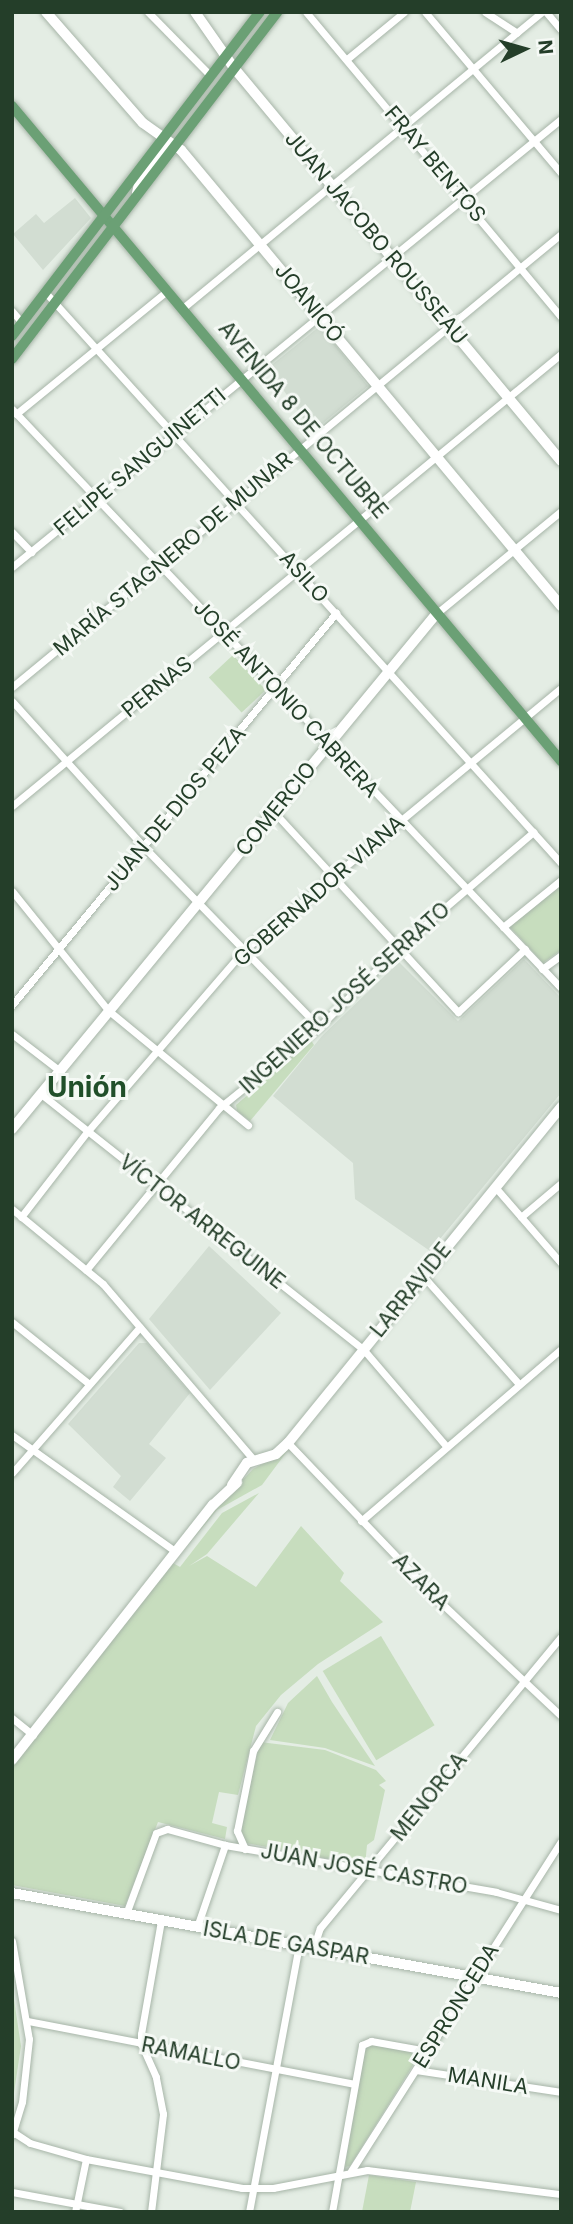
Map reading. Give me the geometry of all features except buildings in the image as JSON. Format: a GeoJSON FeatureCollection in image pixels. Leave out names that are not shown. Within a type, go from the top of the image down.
{"type":"FeatureCollection","features":[{"type":"Feature","properties":{"kind":"main road"},"geometry":{"type":"LineString","coordinates":[[12,346],[17,329],[260,12]]}},
{"type":"Feature","properties":{"kind":"main road"},"geometry":{"type":"LineString","coordinates":[[234,68],[234,57],[266,12]]}},
{"type":"Feature","properties":{"kind":"main road"},"geometry":{"type":"LineString","coordinates":[[12,359],[276,12]]}},
{"type":"Feature","properties":{"kind":"main road","name":"AVENIDA 8 DE OCTUBRE"},"geometry":{"type":"LineString","coordinates":[[12,106],[170,289],[561,761]]}},
{"type":"Feature","properties":{"kind":"street","name":"JOANICÓ"},"geometry":{"type":"LineString","coordinates":[[46,12],[163,139],[174,145],[260,243],[561,606]]}},
{"type":"Feature","properties":{"kind":"street"},"geometry":{"type":"LineString","coordinates":[[148,12],[211,76]]}},
{"type":"Feature","properties":{"kind":"street","name":"JUAN JACOBO ROUSSEAU"},"geometry":{"type":"LineString","coordinates":[[195,12],[234,68],[561,461]]}},
{"type":"Feature","properties":{"kind":"street","name":"FRAY BENTOS"},"geometry":{"type":"LineString","coordinates":[[306,12],[561,317]]}},
{"type":"Feature","properties":{"kind":"street"},"geometry":{"type":"LineString","coordinates":[[347,59],[404,12]]}},
{"type":"Feature","properties":{"kind":"street"},"geometry":{"type":"LineString","coordinates":[[425,12],[561,173]]}},
{"type":"Feature","properties":{"kind":"street"},"geometry":{"type":"LineString","coordinates":[[485,12],[517,33]]}},
{"type":"Feature","properties":{"kind":"street"},"geometry":{"type":"LineString","coordinates":[[184,307],[544,12],[561,30]]}},
{"type":"Feature","properties":{"kind":"street","name":"FELIPE SANGUINETTI"},"geometry":{"type":"LineString","coordinates":[[12,567],[241,377],[561,119]]}},
{"type":"Feature","properties":{"kind":"street"},"geometry":{"type":"LineString","coordinates":[[137,193],[140,180],[164,148],[163,139]]}},
{"type":"Feature","properties":{"kind":"street","name":"MARÍA STAGNERO DE MUNAR"},"geometry":{"type":"LineString","coordinates":[[12,687],[561,234]]}},
{"type":"Feature","properties":{"kind":"street"},"geometry":{"type":"LineString","coordinates":[[14,411],[170,289]]}},
{"type":"Feature","properties":{"kind":"street","name":"ASILO"},"geometry":{"type":"LineString","coordinates":[[45,292],[561,863]]}},
{"type":"Feature","properties":{"kind":"street"},"geometry":{"type":"LineString","coordinates":[[12,311],[17,329]]}},
{"type":"Feature","properties":{"kind":"street","name":"PERNAS"},"geometry":{"type":"LineString","coordinates":[[12,806],[561,355]]}},
{"type":"Feature","properties":{"kind":"street","name":"JOSÉ ANTONIO CABRERA"},"geometry":{"type":"LineString","coordinates":[[14,411],[561,988]]}},
{"type":"Feature","properties":{"kind":"street","name":"COMERCIO"},"geometry":{"type":"LineString","coordinates":[[12,1129],[437,613],[561,511]]}},
{"type":"Feature","properties":{"kind":"street"},"geometry":{"type":"LineString","coordinates":[[12,532],[31,552]]}},
{"type":"Feature","properties":{"kind":"street","name":"JUAN DE DIOS PEZA"},"geometry":{"type":"LineString","coordinates":[[12,1005],[277,688],[336,613]]}},
{"type":"Feature","properties":{"kind":"street","name":"GOBERNADOR VIANA"},"geometry":{"type":"LineString","coordinates":[[21,1216],[87,1132],[243,951],[336,877],[561,688]]}},
{"type":"Feature","properties":{"kind":"street"},"geometry":{"type":"LineString","coordinates":[[12,701],[143,846],[319,1027]]}},
{"type":"Feature","properties":{"kind":"street"},"geometry":{"type":"LineString","coordinates":[[274,812],[458,1012],[525,949]]}},
{"type":"Feature","properties":{"kind":"street","name":"INGENIERO JOSÉ SERRATO"},"geometry":{"type":"LineString","coordinates":[[86,1270],[223,1105],[319,1027],[399,947],[533,832]]}},
{"type":"Feature","properties":{"kind":"street"},"geometry":{"type":"LineString","coordinates":[[503,927],[561,880]]}},
{"type":"Feature","properties":{"kind":"street"},"geometry":{"type":"LineString","coordinates":[[12,891],[109,1012],[248,1125]]}},
{"type":"Feature","properties":{"kind":"street"},"geometry":{"type":"LineString","coordinates":[[542,969],[561,955]]}},
{"type":"Feature","properties":{"kind":"street"},"geometry":{"type":"LineString","coordinates":[[12,1034],[60,1071]]}},
{"type":"Feature","properties":{"kind":"street","name":"VÍCTOR ARREGUINE"},"geometry":{"type":"LineString","coordinates":[[41,1094],[363,1349],[446,1446]]}},
{"type":"Feature","properties":{"kind":"street","name":"LARRAVIDE"},"geometry":{"type":"LineString","coordinates":[[12,1760],[232,1485],[243,1467],[254,1460],[276,1454],[288,1443],[495,1187],[559,1115]]}},
{"type":"Feature","properties":{"kind":"street"},"geometry":{"type":"LineString","coordinates":[[521,1217],[561,1183]]}},
{"type":"Feature","properties":{"kind":"street"},"geometry":{"type":"LineString","coordinates":[[495,1187],[561,1263]]}},
{"type":"Feature","properties":{"kind":"street"},"geometry":{"type":"LineString","coordinates":[[12,1209],[86,1270],[140,1327],[254,1460]]}},
{"type":"Feature","properties":{"kind":"street"},"geometry":{"type":"LineString","coordinates":[[423,1276],[519,1384]]}},
{"type":"Feature","properties":{"kind":"street"},"geometry":{"type":"LineString","coordinates":[[12,1322],[89,1384]]}},
{"type":"Feature","properties":{"kind":"street"},"geometry":{"type":"LineString","coordinates":[[12,1473],[140,1327]]}},
{"type":"Feature","properties":{"kind":"street"},"geometry":{"type":"LineString","coordinates":[[361,1521],[561,1349]]}},
{"type":"Feature","properties":{"kind":"street"},"geometry":{"type":"LineString","coordinates":[[12,1435],[176,1552]]}},
{"type":"Feature","properties":{"kind":"street","name":"AZARA"},"geometry":{"type":"LineString","coordinates":[[288,1443],[361,1521],[561,1716]]}},
{"type":"Feature","properties":{"kind":"street","name":"MENORCA"},"geometry":{"type":"LineString","coordinates":[[313,1949],[320,1928],[561,1637]]}},
{"type":"Feature","properties":{"kind":"street"},"geometry":{"type":"LineString","coordinates":[[246,1849],[237,1830],[253,1751],[277,1712]]}},
{"type":"Feature","properties":{"kind":"street"},"geometry":{"type":"LineString","coordinates":[[12,1718],[33,1735]]}},
{"type":"Feature","properties":{"kind":"street","name":"JUAN JOSÉ CASTRO"},"geometry":{"type":"LineString","coordinates":[[126,1914],[156,1833],[167,1829],[225,1845],[561,1910]]}},
{"type":"Feature","properties":{"kind":"street","name":"ESPRONCEDA"},"geometry":{"type":"LineString","coordinates":[[351,2171],[561,1841]]}},
{"type":"Feature","properties":{"kind":"street"},"geometry":{"type":"LineString","coordinates":[[197,1927],[225,1845]]}},
{"type":"Feature","properties":{"kind":"street","name":"ISLA DE GASPAR"},"geometry":{"type":"LineString","coordinates":[[12,1893],[561,1993]]}},
{"type":"Feature","properties":{"kind":"street"},"geometry":{"type":"LineString","coordinates":[[152,2212],[162,2103],[151,2059],[141,2044],[161,1920]]}},
{"type":"Feature","properties":{"kind":"street"},"geometry":{"type":"LineString","coordinates":[[12,1941],[28,2021],[26,2078],[13,2133],[30,2143],[86,2159],[254,2189],[351,2171],[561,2194]]}},
{"type":"Feature","properties":{"kind":"street"},"geometry":{"type":"LineString","coordinates":[[249,2212],[299,1946]]}},
{"type":"Feature","properties":{"kind":"street","name":"RAMALLO"},"geometry":{"type":"LineString","coordinates":[[28,2021],[354,2084]]}},
{"type":"Feature","properties":{"kind":"street"},"geometry":{"type":"LineString","coordinates":[[332,2212],[363,2043],[427,2051]]}},
{"type":"Feature","properties":{"kind":"street","name":"MANILA"},"geometry":{"type":"LineString","coordinates":[[416,2070],[561,2092]]}},
{"type":"Feature","properties":{"kind":"street"},"geometry":{"type":"LineString","coordinates":[[76,2208],[86,2159]]}},
{"type":"Feature","properties":{"kind":"street"},"geometry":{"type":"LineString","coordinates":[[12,2192],[76,2208],[120,2212]]}},
{"type":"Feature","properties":{"kind":"shaded area"},"geometry":{"type":"Polygon","coordinates":[[[75,198],[91,218],[43,270],[13,234],[36,214],[44,223],[75,198]]]}},
{"type":"Feature","properties":{"kind":"shaded area"},"geometry":{"type":"Polygon","coordinates":[[[320,326],[368,386],[317,428],[309,418],[305,421],[268,368],[320,326]]]}},
{"type":"Feature","properties":{"kind":"shaded area"},"geometry":{"type":"Polygon","coordinates":[[[524,959],[561,998],[561,1093],[430,1251],[355,1199],[353,1163],[273,1096],[322,1036],[399,962],[458,1021],[524,959]]]}},
{"type":"Feature","properties":{"kind":"shaded area"},"geometry":{"type":"Polygon","coordinates":[[[209,1246],[281,1313],[210,1390],[149,1319],[209,1246]]]}},
{"type":"Feature","properties":{"kind":"shaded area"},"geometry":{"type":"Polygon","coordinates":[[[139,1343],[147,1343],[190,1393],[149,1444],[166,1458],[130,1501],[113,1487],[121,1476],[68,1424],[139,1343]]]}},
{"type":"Feature","properties":{"kind":"green space"},"geometry":{"type":"Polygon","coordinates":[[[233,655],[266,690],[242,713],[209,678],[233,655]]]}},
{"type":"Feature","properties":{"kind":"green space"},"geometry":{"type":"Polygon","coordinates":[[[561,885],[561,950],[543,963],[510,927],[561,885]]]}},
{"type":"Feature","properties":{"kind":"green space"},"geometry":{"type":"Polygon","coordinates":[[[311,1040],[314,1045],[250,1121],[237,1111],[236,1105],[311,1040]]]}},
{"type":"Feature","properties":{"kind":"green space"},"geometry":{"type":"Polygon","coordinates":[[[288,1450],[262,1485],[217,1510],[173,1563],[180,1567],[222,1513],[259,1493],[207,1554],[189,1566],[207,1556],[256,1587],[301,1526],[344,1573],[340,1581],[383,1622],[318,1664],[281,1695],[256,1726],[238,1795],[219,1792],[212,1823],[227,1827],[225,1839],[158,1822],[125,1906],[12,1885],[12,1766],[209,1516],[253,1469],[288,1450]]]}},
{"type":"Feature","properties":{"kind":"green space"},"geometry":{"type":"Polygon","coordinates":[[[381,1636],[435,1725],[376,1760],[323,1671],[381,1636]]]}},
{"type":"Feature","properties":{"kind":"green space"},"geometry":{"type":"Polygon","coordinates":[[[317,1676],[375,1766],[325,1748],[270,1740],[288,1703],[317,1676]]]}},
{"type":"Feature","properties":{"kind":"green space"},"geometry":{"type":"Polygon","coordinates":[[[260,1742],[325,1750],[376,1770],[386,1781],[379,1785],[385,1790],[374,1840],[367,1845],[365,1866],[246,1843],[240,1828],[260,1742]]]}},
{"type":"Feature","properties":{"kind":"green space"},"geometry":{"type":"Polygon","coordinates":[[[12,1986],[21,2046],[12,2106],[12,1986]]]}},
{"type":"Feature","properties":{"kind":"green space"},"geometry":{"type":"Polygon","coordinates":[[[371,2044],[412,2052],[415,2062],[350,2166],[345,2167],[365,2047],[371,2044]]]}},
{"type":"Feature","properties":{"kind":"green space"},"geometry":{"type":"Polygon","coordinates":[[[369,2175],[416,2182],[410,2212],[362,2212],[369,2175]]]}},
{"type":"Feature","properties":{"kind":"district","name":"Unión"},"geometry":{"type":"Point","coordinates":[87,1087]}}]}
